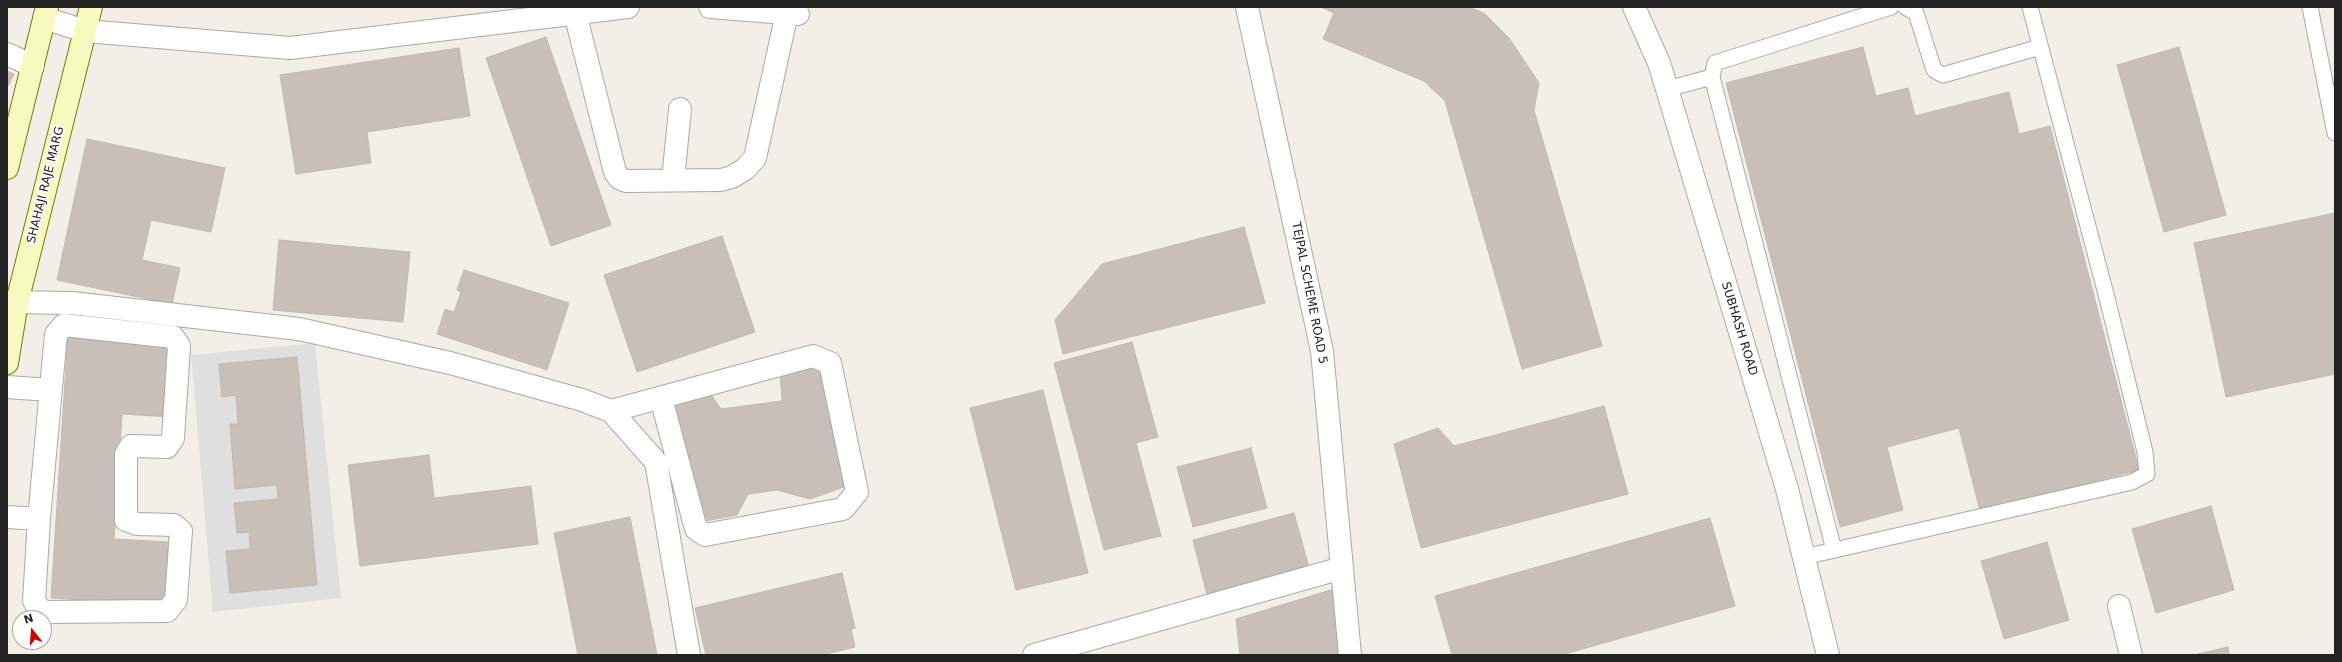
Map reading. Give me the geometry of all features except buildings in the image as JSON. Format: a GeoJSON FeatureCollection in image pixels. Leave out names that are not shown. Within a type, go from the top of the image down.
{"type":"FeatureCollection","features":[{"type":"Feature","properties":{"kind":"main road","name":"SHAHAJI RAJE MARG"},"geometry":{"type":"LineString","coordinates":[[7,363],[12,302],[91,7]]}},
{"type":"Feature","properties":{"kind":"main road"},"geometry":{"type":"LineString","coordinates":[[7,168],[46,13]]}},
{"type":"Feature","properties":{"kind":"street"},"geometry":{"type":"LineString","coordinates":[[46,13],[85,31],[290,48],[628,7]]}},
{"type":"Feature","properties":{"kind":"street"},"geometry":{"type":"LineString","coordinates":[[574,13],[615,172],[620,178],[626,181],[727,178],[745,169],[755,158],[793,13],[710,7]]}},
{"type":"Feature","properties":{"kind":"street","name":"TEJPAL SCHEME ROAD 5"},"geometry":{"type":"LineString","coordinates":[[1247,7],[1322,350],[1350,655]]}},
{"type":"Feature","properties":{"kind":"street","name":"SUBHASH ROAD"},"geometry":{"type":"LineString","coordinates":[[1634,7],[1659,63],[1787,489],[1828,655]]}},
{"type":"Feature","properties":{"kind":"street"},"geometry":{"type":"LineString","coordinates":[[7,54],[33,66]]}},
{"type":"Feature","properties":{"kind":"street"},"geometry":{"type":"LineString","coordinates":[[673,180],[680,109]]}},
{"type":"Feature","properties":{"kind":"street"},"geometry":{"type":"LineString","coordinates":[[12,302],[72,303],[299,329],[450,363],[582,400],[611,411],[656,462],[689,655]]}},
{"type":"Feature","properties":{"kind":"street"},"geometry":{"type":"LineString","coordinates":[[64,325],[173,337],[180,346],[173,438],[167,447],[131,446],[126,454],[126,520],[138,524],[174,525],[182,531],[176,600],[167,611],[42,612],[34,601],[39,519],[56,334],[64,325]]}},
{"type":"Feature","properties":{"kind":"street"},"geometry":{"type":"LineString","coordinates":[[611,411],[813,356],[830,363],[857,492],[843,509],[705,535],[696,529],[660,398]]}},
{"type":"Feature","properties":{"kind":"street"},"geometry":{"type":"LineString","coordinates":[[7,387],[50,390]]}},
{"type":"Feature","properties":{"kind":"street"},"geometry":{"type":"LineString","coordinates":[[662,493],[685,487]]}},
{"type":"Feature","properties":{"kind":"street"},"geometry":{"type":"LineString","coordinates":[[7,517],[39,519]]}},
{"type":"Feature","properties":{"kind":"street"},"geometry":{"type":"LineString","coordinates":[[1034,655],[1342,568]]}},
{"type":"Feature","properties":{"kind":"street"},"geometry":{"type":"LineString","coordinates":[[2119,606],[2131,655]]}},
{"type":"Feature","properties":{"kind":"lane"},"geometry":{"type":"LineString","coordinates":[[1834,550],[1712,78],[1715,63],[1891,7]]}},
{"type":"Feature","properties":{"kind":"lane"},"geometry":{"type":"LineString","coordinates":[[1905,7],[1916,13],[1934,70],[1943,75],[2040,47]]}},
{"type":"Feature","properties":{"kind":"lane"},"geometry":{"type":"LineString","coordinates":[[1804,557],[2132,482],[2147,474],[2145,452],[2132,398],[2030,7]]}},
{"type":"Feature","properties":{"kind":"lane"},"geometry":{"type":"LineString","coordinates":[[2310,7],[2335,133]]}},
{"type":"Feature","properties":{"kind":"lane"},"geometry":{"type":"LineString","coordinates":[[1667,90],[1712,78]]}},
{"type":"Feature","properties":{"kind":"shaded area"},"geometry":{"type":"Polygon","coordinates":[[[315,343],[341,598],[213,612],[191,355],[315,343]]]}}]}
